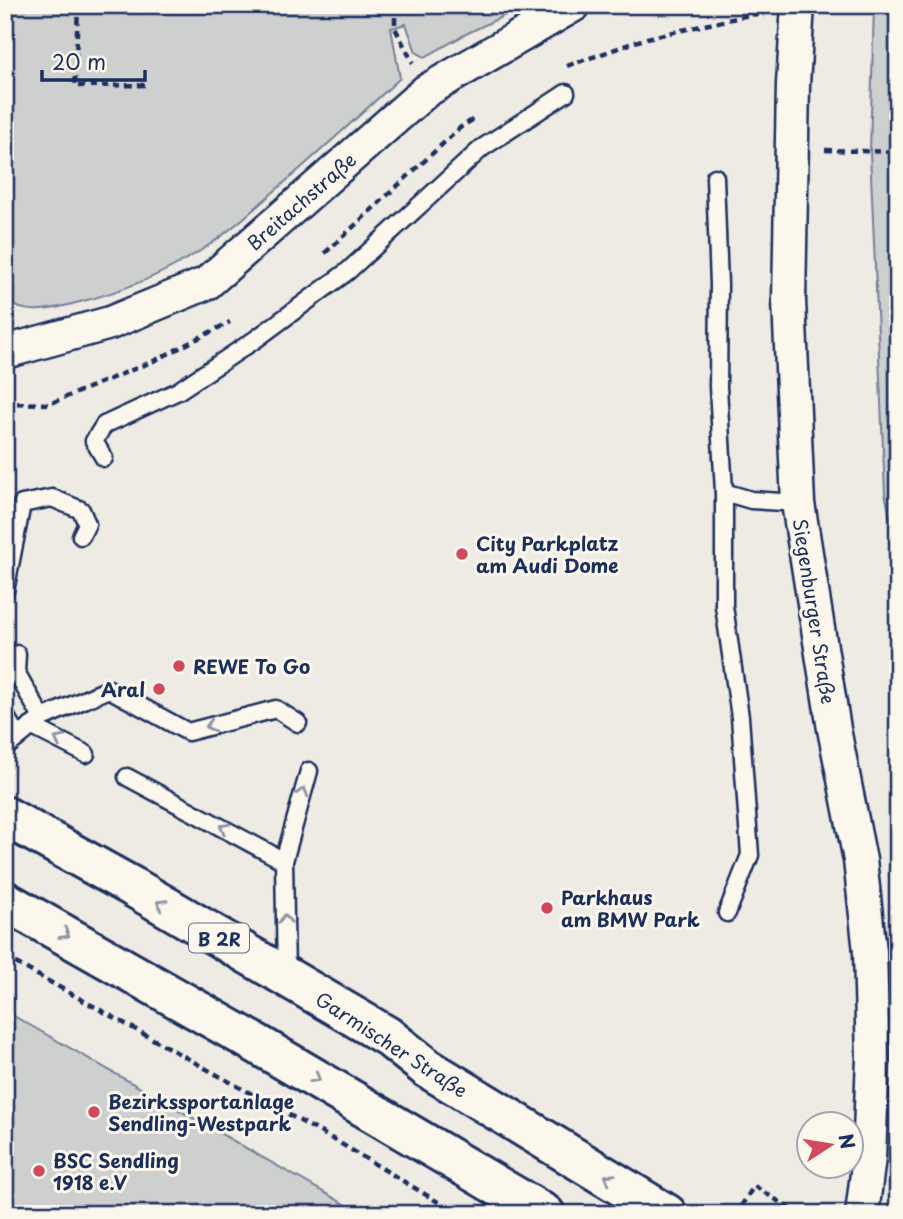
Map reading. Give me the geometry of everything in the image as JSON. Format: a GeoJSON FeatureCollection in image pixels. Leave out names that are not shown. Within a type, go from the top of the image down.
{"type":"FeatureCollection","features":[{"type":"Feature","properties":{"kind":"highway","name":"Garmischer Straße"},"geometry":{"type":"LineString","coordinates":[[5,816],[133,887],[387,1036],[427,1068],[667,1214]]}},
{"type":"Feature","properties":{"kind":"highway"},"geometry":{"type":"LineString","coordinates":[[5,901],[257,1044],[545,1214]]}},
{"type":"Feature","properties":{"kind":"street","name":"Breitachstraße"},"geometry":{"type":"LineString","coordinates":[[5,352],[110,323],[207,283],[426,91],[574,5]]}},
{"type":"Feature","properties":{"kind":"street","name":"Siegenburger Straße"},"geometry":{"type":"LineString","coordinates":[[798,5],[793,85],[789,301],[798,503],[834,729],[860,860],[870,952],[873,1058],[869,1157],[862,1214]]}},
{"type":"Feature","properties":{"kind":"lane"},"geometry":{"type":"LineString","coordinates":[[104,458],[94,441],[104,425],[178,391],[256,339],[348,271],[482,148],[566,93]]}},
{"type":"Feature","properties":{"kind":"lane"},"geometry":{"type":"LineString","coordinates":[[715,177],[719,285],[718,387],[724,492],[724,606],[740,717],[750,855],[727,914]]}},
{"type":"Feature","properties":{"kind":"lane"},"geometry":{"type":"LineString","coordinates":[[724,492],[751,499],[798,503]]}},
{"type":"Feature","properties":{"kind":"lane"},"geometry":{"type":"LineString","coordinates":[[5,591],[22,505],[52,498],[81,510],[87,524],[81,536]]}},
{"type":"Feature","properties":{"kind":"lane"},"geometry":{"type":"LineString","coordinates":[[17,654],[16,672],[37,722],[86,754]]}},
{"type":"Feature","properties":{"kind":"lane"},"geometry":{"type":"LineString","coordinates":[[5,715],[12,742],[37,722],[109,689],[188,732],[276,709],[298,723]]}},
{"type":"Feature","properties":{"kind":"lane"},"geometry":{"type":"LineString","coordinates":[[286,978],[284,860],[309,771]]}},
{"type":"Feature","properties":{"kind":"lane"},"geometry":{"type":"LineString","coordinates":[[127,776],[284,860]]}},
{"type":"Feature","properties":{"kind":"path"},"geometry":{"type":"LineString","coordinates":[[78,5],[75,86],[147,85]]}},
{"type":"Feature","properties":{"kind":"path"},"geometry":{"type":"LineString","coordinates":[[394,5],[395,28]]}},
{"type":"Feature","properties":{"kind":"path"},"geometry":{"type":"LineString","coordinates":[[792,149],[898,152]]}},
{"type":"Feature","properties":{"kind":"path"},"geometry":{"type":"LineString","coordinates":[[5,957],[338,1142],[458,1214]]}},
{"type":"Feature","properties":{"kind":"path"},"geometry":{"type":"LineString","coordinates":[[213,1073],[217,1067]]}},
{"type":"Feature","properties":{"kind":"path"},"geometry":{"type":"LineString","coordinates":[[741,1206],[754,1186],[799,1214]]}},
{"type":"Feature","properties":{"kind":"shaded area"},"geometry":{"type":"Polygon","coordinates":[[[5,5],[526,5],[425,57],[416,52],[406,24],[391,28],[400,78],[229,230],[188,258],[125,288],[93,299],[31,310],[5,300],[5,5]]]}},
{"type":"Feature","properties":{"kind":"shaded area"},"geometry":{"type":"Polygon","coordinates":[[[874,5],[898,5],[898,555],[885,493],[870,152],[874,5]]]}},
{"type":"Feature","properties":{"kind":"shaded area","name":"Bezirkssportanlage Sendling-Westpark"},"geometry":{"type":"Polygon","coordinates":[[[5,1011],[362,1214],[5,1214],[5,1011]]]}},
{"type":"Feature","properties":{"kind":"place","name":"City Parkplatz am Audi Dome"},"geometry":{"type":"Point","coordinates":[462,554]}},
{"type":"Feature","properties":{"kind":"place","name":"REWE To Go"},"geometry":{"type":"Point","coordinates":[179,666]}},
{"type":"Feature","properties":{"kind":"place","name":"Aral"},"geometry":{"type":"Point","coordinates":[159,689]}},
{"type":"Feature","properties":{"kind":"place","name":"Parkhaus am BMW Park"},"geometry":{"type":"Point","coordinates":[547,908]}},
{"type":"Feature","properties":{"kind":"place","name":"Bezirkssportanlage Sendling-Westpark"},"geometry":{"type":"Point","coordinates":[94,1112]}},
{"type":"Feature","properties":{"kind":"place","name":"BSC Sendling 1918 e.V"},"geometry":{"type":"Point","coordinates":[39,1171]}}]}
